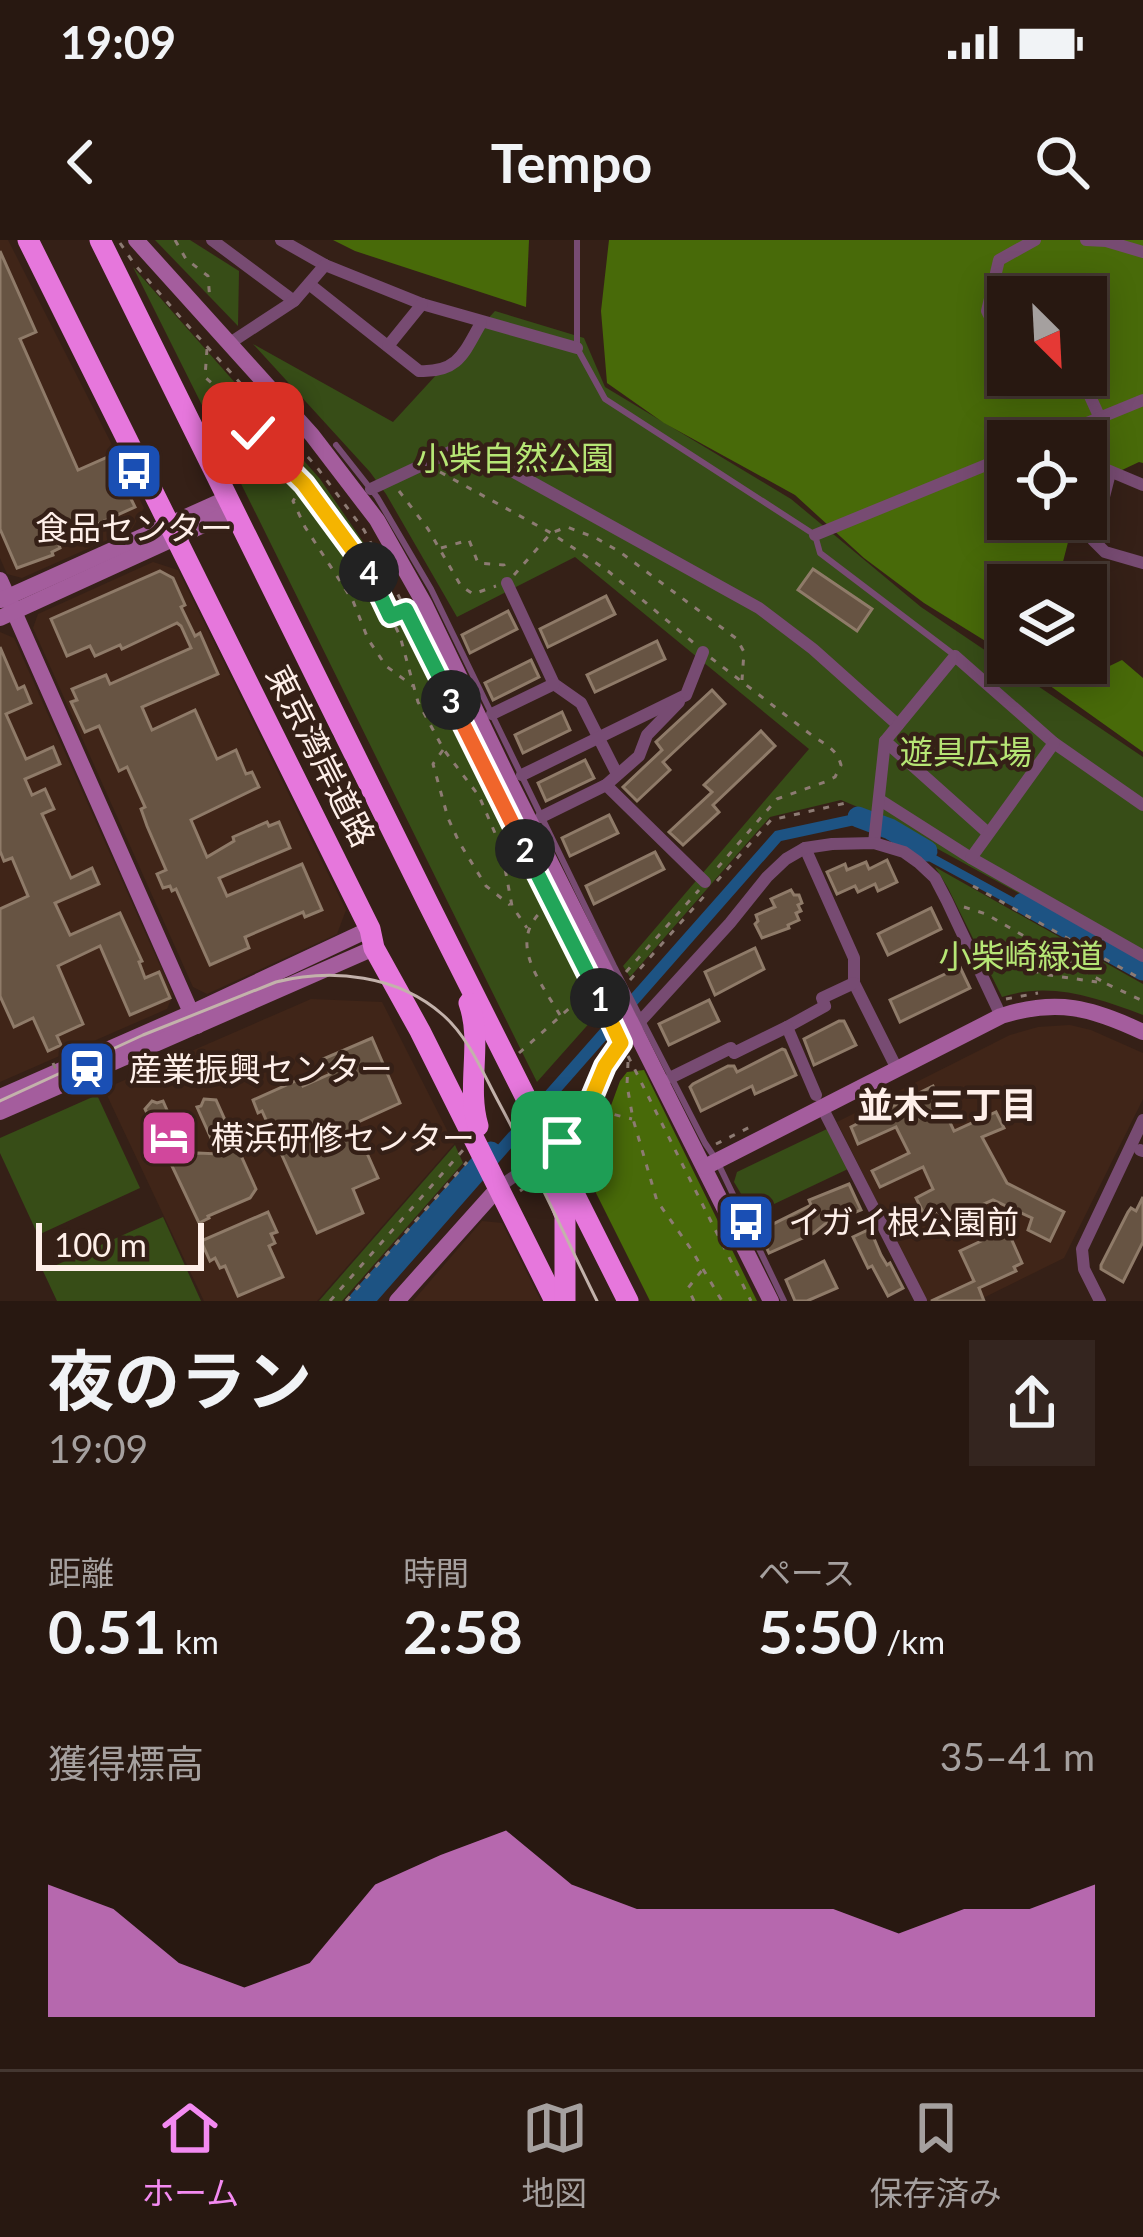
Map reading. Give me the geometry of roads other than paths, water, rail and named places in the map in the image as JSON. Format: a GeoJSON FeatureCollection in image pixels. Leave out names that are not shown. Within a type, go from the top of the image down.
{"type":"FeatureCollection","features":[{"type":"Feature","properties":{"kind":"highway","name":"東京湾岸道路"},"geometry":{"type":"LineString","coordinates":[[28,240],[372,938],[508,1193],[555,1301]]}},
{"type":"Feature","properties":{"kind":"highway","name":"東京湾岸道路"},"geometry":{"type":"LineString","coordinates":[[100,240],[551,1160],[628,1301]]}},
{"type":"Feature","properties":{"kind":"highway"},"geometry":{"type":"LineString","coordinates":[[428,903],[472,1012],[473,1107],[508,1193]]}},
{"type":"Feature","properties":{"kind":"highway"},"geometry":{"type":"LineString","coordinates":[[551,1160],[565,1216],[565,1301]]}},
{"type":"Feature","properties":{"kind":"street"},"geometry":{"type":"LineString","coordinates":[[136,240],[321,445],[377,520],[425,605],[510,782],[623,989],[632,1023],[711,1164],[771,1301]]}},
{"type":"Feature","properties":{"kind":"street"},"geometry":{"type":"LineString","coordinates":[[212,240],[294,301]]}},
{"type":"Feature","properties":{"kind":"street"},"geometry":{"type":"LineString","coordinates":[[280,240],[325,266],[422,304],[577,348]]}},
{"type":"Feature","properties":{"kind":"street"},"geometry":{"type":"LineString","coordinates":[[995,276],[999,260],[1035,240]]}},
{"type":"Feature","properties":{"kind":"street"},"geometry":{"type":"LineString","coordinates":[[1086,240],[1143,252]]}},
{"type":"Feature","properties":{"kind":"street"},"geometry":{"type":"LineString","coordinates":[[230,343],[294,301],[325,266]]}},
{"type":"Feature","properties":{"kind":"street"},"geometry":{"type":"LineString","coordinates":[[309,284],[419,370],[437,372],[460,360],[481,323]]}},
{"type":"Feature","properties":{"kind":"street"},"geometry":{"type":"LineString","coordinates":[[388,346],[422,304]]}},
{"type":"Feature","properties":{"kind":"street"},"geometry":{"type":"LineString","coordinates":[[1090,396],[1099,416]]}},
{"type":"Feature","properties":{"kind":"street"},"geometry":{"type":"LineString","coordinates":[[1090,420],[1143,400]]}},
{"type":"Feature","properties":{"kind":"street"},"geometry":{"type":"LineString","coordinates":[[371,489],[465,446],[758,608],[898,725]]}},
{"type":"Feature","properties":{"kind":"street"},"geometry":{"type":"LineString","coordinates":[[815,535],[987,464]]}},
{"type":"Feature","properties":{"kind":"street"},"geometry":{"type":"LineString","coordinates":[[1107,472],[1143,485]]}},
{"type":"Feature","properties":{"kind":"street"},"geometry":{"type":"LineString","coordinates":[[1110,473],[1093,541],[1105,552],[1143,563]]}},
{"type":"Feature","properties":{"kind":"street"},"geometry":{"type":"LineString","coordinates":[[194,1020],[4,602],[231,504]]}},
{"type":"Feature","properties":{"kind":"street"},"geometry":{"type":"LineString","coordinates":[[506,583],[554,684],[581,703],[617,774]]}},
{"type":"Feature","properties":{"kind":"street"},"geometry":{"type":"LineString","coordinates":[[542,817],[606,785],[639,756],[647,735],[686,695],[704,652]]}},
{"type":"Feature","properties":{"kind":"street"},"geometry":{"type":"LineString","coordinates":[[875,840],[885,741],[955,656],[1054,742],[1143,805]]}},
{"type":"Feature","properties":{"kind":"street"},"geometry":{"type":"LineString","coordinates":[[492,714],[554,684]]}},
{"type":"Feature","properties":{"kind":"street"},"geometry":{"type":"LineString","coordinates":[[522,775],[686,695]]}},
{"type":"Feature","properties":{"kind":"street"},"geometry":{"type":"LineString","coordinates":[[885,741],[988,833]]}},
{"type":"Feature","properties":{"kind":"street"},"geometry":{"type":"LineString","coordinates":[[971,858],[1054,742]]}},
{"type":"Feature","properties":{"kind":"street"},"geometry":{"type":"LineString","coordinates":[[606,785],[705,882]]}},
{"type":"Feature","properties":{"kind":"street"},"geometry":{"type":"LineString","coordinates":[[879,806],[1143,956]]}},
{"type":"Feature","properties":{"kind":"street"},"geometry":{"type":"LineString","coordinates":[[397,1301],[508,1193],[551,1160],[584,1116],[605,1066],[632,1023],[766,877],[806,848],[875,840],[918,862],[935,878],[1001,1016]]}},
{"type":"Feature","properties":{"kind":"street"},"geometry":{"type":"LineString","coordinates":[[806,848],[854,958],[854,983],[897,1069]]}},
{"type":"Feature","properties":{"kind":"street"},"geometry":{"type":"LineString","coordinates":[[0,1112],[372,938]]}},
{"type":"Feature","properties":{"kind":"street"},"geometry":{"type":"LineString","coordinates":[[672,1077],[731,1048],[734,1054],[787,1027],[825,1006],[822,998],[854,983]]}},
{"type":"Feature","properties":{"kind":"street"},"geometry":{"type":"LineString","coordinates":[[711,1164],[1022,1009],[1075,1006],[1143,1032]]}},
{"type":"Feature","properties":{"kind":"street"},"geometry":{"type":"LineString","coordinates":[[0,1097],[194,1020]]}},
{"type":"Feature","properties":{"kind":"street"},"geometry":{"type":"LineString","coordinates":[[787,1027],[816,1095]]}},
{"type":"Feature","properties":{"kind":"street"},"geometry":{"type":"LineString","coordinates":[[826,1115],[921,1301]]}},
{"type":"Feature","properties":{"kind":"street"},"geometry":{"type":"LineString","coordinates":[[1100,1301],[1084,1269],[1082,1249],[1143,1120]]}},
{"type":"Feature","properties":{"kind":"lane"},"geometry":{"type":"LineString","coordinates":[[577,240],[577,348],[605,399],[815,535],[820,553],[955,656]]}},
{"type":"Feature","properties":{"kind":"lane"},"geometry":{"type":"LineString","coordinates":[[336,445],[392,520],[431,589],[623,989]]}},
{"type":"Feature","properties":{"kind":"lane"},"geometry":{"type":"LineString","coordinates":[[632,1023],[672,1077],[711,1164],[784,1301]]}},
{"type":"Feature","properties":{"kind":"water"},"geometry":{"type":"Polygon","coordinates":[[[854,814],[1143,968],[1143,977],[860,824],[781,841],[377,1301],[360,1301],[775,831],[854,814]]]}},
{"type":"Feature","properties":{"kind":"waterway"},"geometry":{"type":"LineString","coordinates":[[858,817],[927,851]]}},
{"type":"Feature","properties":{"kind":"waterway"},"geometry":{"type":"LineString","coordinates":[[1023,903],[1143,970]]}},
{"type":"Feature","properties":{"kind":"waterway"},"geometry":{"type":"LineString","coordinates":[[359,1301],[491,1152]]}},
{"type":"Feature","properties":{"kind":"tram line"},"geometry":{"type":"LineString","coordinates":[[0,1101],[143,1035],[276,982],[342,976],[385,983],[443,1015],[467,1044],[597,1301]]}},
{"type":"Feature","properties":{"kind":"place","name":"食品センター"},"geometry":{"type":"Point","coordinates":[134,471]}},
{"type":"Feature","properties":{"kind":"place","name":"産業振興センター"},"geometry":{"type":"Point","coordinates":[87,1069]}},
{"type":"Feature","properties":{"kind":"place","name":"横浜研修センター"},"geometry":{"type":"Point","coordinates":[169,1138]}},
{"type":"Feature","properties":{"kind":"place","name":"イガイ根公園前"},"geometry":{"type":"Point","coordinates":[746,1222]}},
{"type":"Feature","properties":{"kind":"district","name":"並木三丁目"},"geometry":{"type":"Point","coordinates":[947,1105]}},
{"type":"Feature","properties":{"kind":"park label","name":"小柴自然公園"},"geometry":{"type":"Point","coordinates":[515,458]}},
{"type":"Feature","properties":{"kind":"park label","name":"遊具広場"},"geometry":{"type":"Point","coordinates":[966,752]}},
{"type":"Feature","properties":{"kind":"park label","name":"小柴崎緑道"},"geometry":{"type":"Point","coordinates":[1021,956]}}]}
